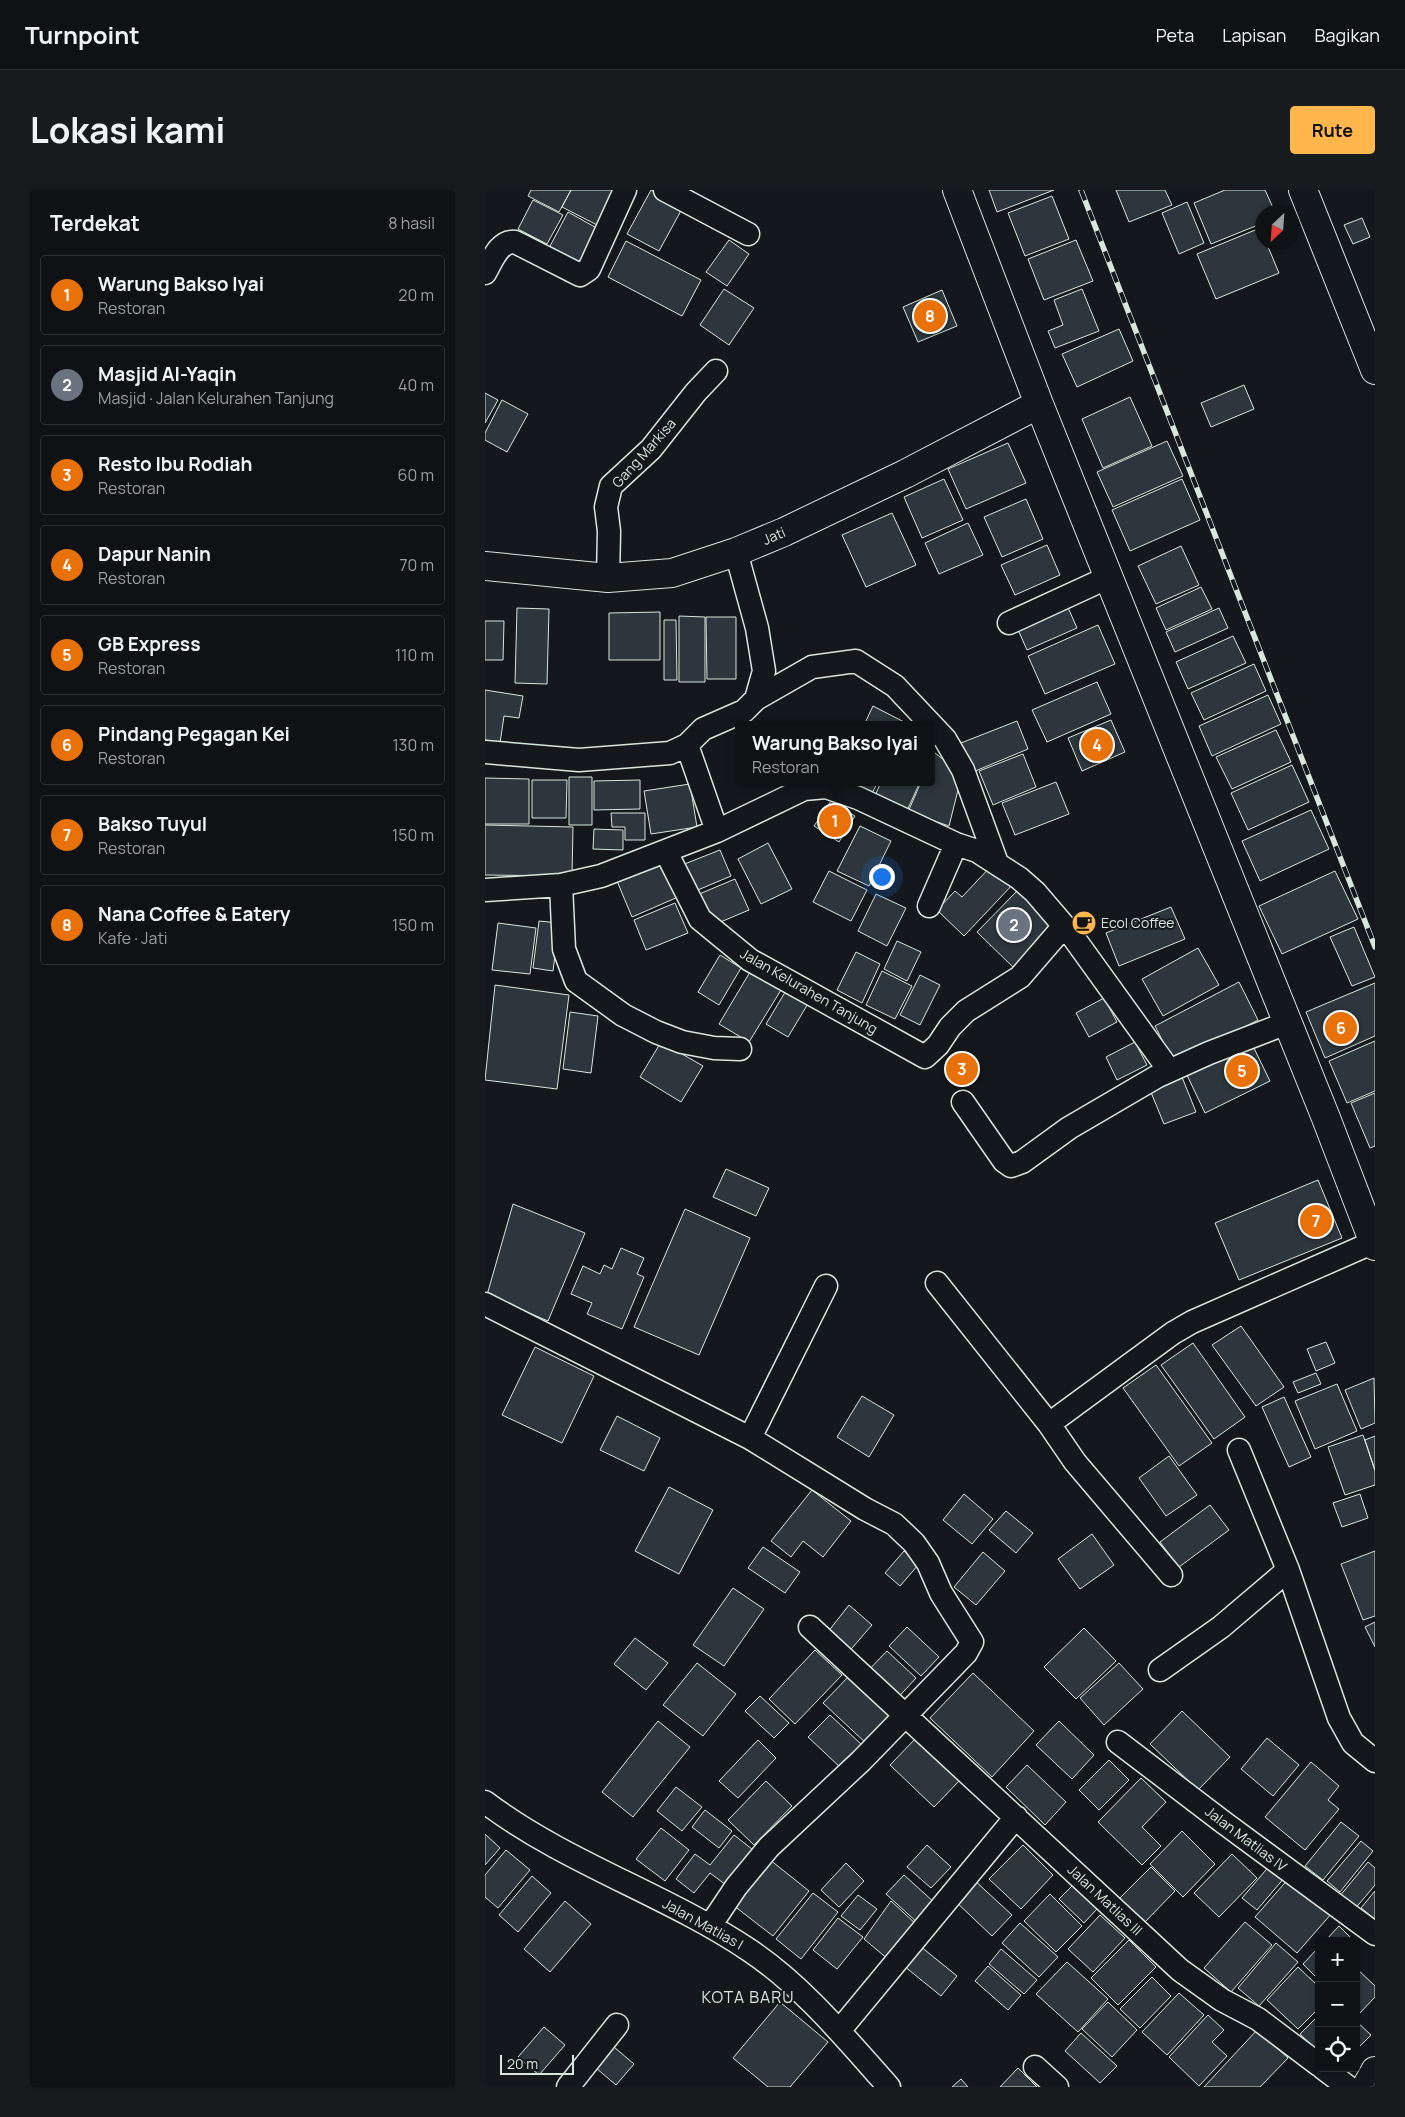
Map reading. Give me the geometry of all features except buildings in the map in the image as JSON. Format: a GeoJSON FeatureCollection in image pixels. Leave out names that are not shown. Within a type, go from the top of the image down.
{"type":"FeatureCollection","features":[{"type":"Feature","properties":{"kind":"street"},"geometry":{"type":"LineString","coordinates":[[485,273],[503,244],[508,242],[515,242],[580,274],[589,269],[625,190]]}},
{"type":"Feature","properties":{"kind":"street"},"geometry":{"type":"LineString","coordinates":[[665,190],[748,234]]}},
{"type":"Feature","properties":{"kind":"street"},"geometry":{"type":"LineString","coordinates":[[957,190],[1039,404],[1326,1118],[1374,1244],[1183,1327],[1049,1424]]}},
{"type":"Feature","properties":{"kind":"street"},"geometry":{"type":"LineString","coordinates":[[1303,190],[1375,370]]}},
{"type":"Feature","properties":{"kind":"street","name":"Gang Markisa"},"geometry":{"type":"LineString","coordinates":[[608,578],[609,531],[606,507],[611,486],[651,449],[696,392],[716,371]]}},
{"type":"Feature","properties":{"kind":"street","name":"Jati"},"geometry":{"type":"LineString","coordinates":[[485,566],[608,578],[671,573],[736,552],[784,532],[905,474],[1039,404]]}},
{"type":"Feature","properties":{"kind":"street"},"geometry":{"type":"LineString","coordinates":[[736,552],[757,628],[764,671],[756,699]]}},
{"type":"Feature","properties":{"kind":"street"},"geometry":{"type":"LineString","coordinates":[[1009,623],[1109,577]]}},
{"type":"Feature","properties":{"kind":"street"},"geometry":{"type":"LineString","coordinates":[[485,752],[579,760],[670,754],[687,745],[703,729],[744,711],[756,699],[812,667],[856,661],[895,686],[928,721]]}},
{"type":"Feature","properties":{"kind":"street"},"geometry":{"type":"LineString","coordinates":[[935,728],[945,739],[963,770],[997,863]]}},
{"type":"Feature","properties":{"kind":"street"},"geometry":{"type":"LineString","coordinates":[[687,745],[717,831]]}},
{"type":"Feature","properties":{"kind":"street"},"geometry":{"type":"LineString","coordinates":[[485,890],[561,885],[601,876],[717,831],[804,789],[826,787],[858,798],[956,844],[977,851],[997,863],[1035,892],[1064,926],[1169,1070]]}},
{"type":"Feature","properties":{"kind":"street"},"geometry":{"type":"LineString","coordinates":[[929,906],[956,844]]}},
{"type":"Feature","properties":{"kind":"street","name":"Jalan Kelurahen Tanjung"},"geometry":{"type":"LineString","coordinates":[[666,852],[700,919],[750,960],[925,1057],[938,1045],[950,1027],[966,1011],[1020,976],[1064,926]]}},
{"type":"Feature","properties":{"kind":"street"},"geometry":{"type":"LineString","coordinates":[[561,885],[563,949],[576,981],[623,1015],[682,1042],[714,1048],[740,1049]]}},
{"type":"Feature","properties":{"kind":"street"},"geometry":{"type":"LineString","coordinates":[[963,1102],[1004,1161],[1011,1166],[1021,1162],[1077,1123],[1133,1089],[1169,1070],[1287,1023]]}},
{"type":"Feature","properties":{"kind":"street"},"geometry":{"type":"LineString","coordinates":[[937,1283],[1049,1424],[1075,1462],[1171,1575]]}},
{"type":"Feature","properties":{"kind":"street"},"geometry":{"type":"LineString","coordinates":[[750,1438],[825,1286]]}},
{"type":"Feature","properties":{"kind":"street"},"geometry":{"type":"LineString","coordinates":[[485,1304],[750,1438],[865,1509],[894,1524],[914,1543],[928,1563],[941,1594],[972,1642],[966,1653],[906,1716],[769,1847],[736,1888],[710,1926]]}},
{"type":"Feature","properties":{"kind":"street"},"geometry":{"type":"LineString","coordinates":[[1239,1450],[1288,1570],[1339,1718],[1353,1744],[1375,1761]]}},
{"type":"Feature","properties":{"kind":"street"},"geometry":{"type":"LineString","coordinates":[[1159,1670],[1221,1628],[1288,1570]]}},
{"type":"Feature","properties":{"kind":"street","name":"Jalan Matlias III"},"geometry":{"type":"LineString","coordinates":[[810,1627],[1180,1970],[1222,2000],[1258,2019],[1315,2062]]}},
{"type":"Feature","properties":{"kind":"street","name":"Jalan Matlias IV"},"geometry":{"type":"LineString","coordinates":[[1118,1742],[1375,1934]]}},
{"type":"Feature","properties":{"kind":"street","name":"Jalan Matlias I"},"geometry":{"type":"LineString","coordinates":[[485,1802],[543,1840],[710,1926],[750,1950],[775,1970],[839,2031],[889,2087]]}},
{"type":"Feature","properties":{"kind":"street"},"geometry":{"type":"LineString","coordinates":[[839,2031],[1016,1817]]}},
{"type":"Feature","properties":{"kind":"street"},"geometry":{"type":"LineString","coordinates":[[567,2087],[617,2025]]}},
{"type":"Feature","properties":{"kind":"street"},"geometry":{"type":"LineString","coordinates":[[1035,2067],[1057,2087]]}},
{"type":"Feature","properties":{"kind":"street"},"geometry":{"type":"LineString","coordinates":[[1366,2087],[1375,2071]]}},
{"type":"Feature","properties":{"kind":"street"},"geometry":{"type":"LineString","coordinates":[[1328,2072],[1348,2087]]}},
{"type":"Feature","properties":{"kind":"railway"},"geometry":{"type":"LineString","coordinates":[[1081,190],[1375,947]]}},
{"type":"Feature","properties":{"kind":"place","name":"Nana Coffee & Eatery"},"geometry":{"type":"Point","coordinates":[930,316]}},
{"type":"Feature","properties":{"kind":"place","name":"Dapur Nanin"},"geometry":{"type":"Point","coordinates":[1097,745]}},
{"type":"Feature","properties":{"kind":"place","name":"Warung Bakso Iyai"},"geometry":{"type":"Point","coordinates":[835,821]}},
{"type":"Feature","properties":{"kind":"place","name":"Ecol Coffee"},"geometry":{"type":"Point","coordinates":[1084,923]}},
{"type":"Feature","properties":{"kind":"place","name":"Masjid Al-Yaqin"},"geometry":{"type":"Point","coordinates":[1014,925]}},
{"type":"Feature","properties":{"kind":"place","name":"Pindang Pegagan Kei"},"geometry":{"type":"Point","coordinates":[1341,1028]}},
{"type":"Feature","properties":{"kind":"place","name":"Resto Ibu Rodiah"},"geometry":{"type":"Point","coordinates":[962,1069]}},
{"type":"Feature","properties":{"kind":"place","name":"GB Express"},"geometry":{"type":"Point","coordinates":[1242,1071]}},
{"type":"Feature","properties":{"kind":"place","name":"Bakso Tuyul"},"geometry":{"type":"Point","coordinates":[1316,1221]}},
{"type":"Feature","properties":{"kind":"district","name":"KOTA BARU"},"geometry":{"type":"Point","coordinates":[748,1997]}}]}
